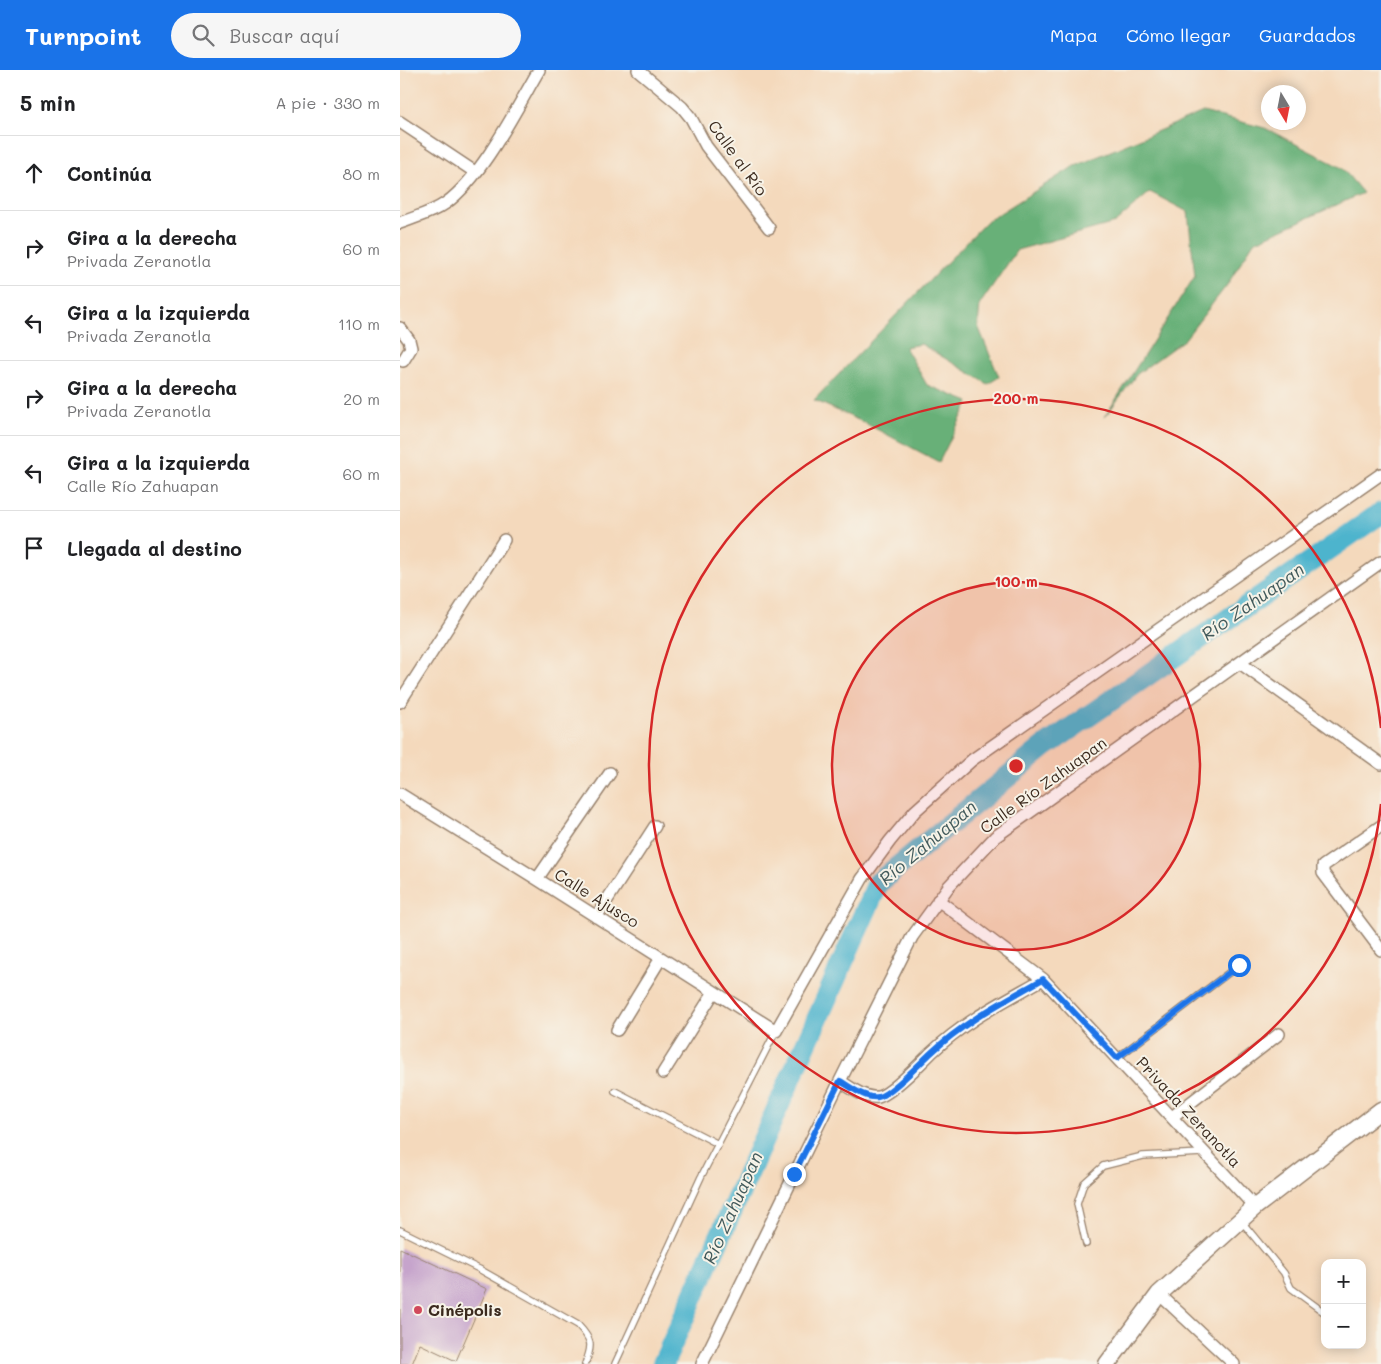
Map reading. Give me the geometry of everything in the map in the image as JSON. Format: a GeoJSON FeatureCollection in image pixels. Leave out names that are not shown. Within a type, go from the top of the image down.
{"type":"FeatureCollection","features":[{"type":"Feature","properties":{"kind":"main road"},"geometry":{"type":"LineString","coordinates":[[1107,1364],[1159,1294],[1255,1207],[1381,1110]]}},
{"type":"Feature","properties":{"kind":"street"},"geometry":{"type":"LineString","coordinates":[[400,223],[445,204],[456,195],[494,146],[539,70]]}},
{"type":"Feature","properties":{"kind":"street","name":"Calle al Río"},"geometry":{"type":"LineString","coordinates":[[638,70],[682,107],[692,118],[706,146],[769,228]]}},
{"type":"Feature","properties":{"kind":"street"},"geometry":{"type":"LineString","coordinates":[[400,122],[475,172]]}},
{"type":"Feature","properties":{"kind":"street"},"geometry":{"type":"LineString","coordinates":[[400,328],[409,340],[411,348],[404,361]]}},
{"type":"Feature","properties":{"kind":"street"},"geometry":{"type":"LineString","coordinates":[[776,1031],[862,879],[915,811],[972,760],[1381,474]]}},
{"type":"Feature","properties":{"kind":"street"},"geometry":{"type":"LineString","coordinates":[[400,702],[504,540]]}},
{"type":"Feature","properties":{"kind":"street","name":"Calle Río Zahuapan"},"geometry":{"type":"LineString","coordinates":[[702,1364],[912,937],[949,886],[995,837],[1381,562]]}},
{"type":"Feature","properties":{"kind":"street"},"geometry":{"type":"LineString","coordinates":[[1240,663],[1381,764]]}},
{"type":"Feature","properties":{"kind":"street"},"geometry":{"type":"LineString","coordinates":[[537,880],[610,773]]}},
{"type":"Feature","properties":{"kind":"street","name":"Calle Ajusco"},"geometry":{"type":"LineString","coordinates":[[400,794],[776,1031]]}},
{"type":"Feature","properties":{"kind":"street"},"geometry":{"type":"LineString","coordinates":[[596,917],[654,826]]}},
{"type":"Feature","properties":{"kind":"street"},"geometry":{"type":"LineString","coordinates":[[1381,826],[1323,866],[1323,873],[1381,950]]}},
{"type":"Feature","properties":{"kind":"street","name":"Privada Zeranotla"},"geometry":{"type":"LineString","coordinates":[[938,900],[1043,979],[1255,1207]]}},
{"type":"Feature","properties":{"kind":"street"},"geometry":{"type":"LineString","coordinates":[[617,1030],[661,958]]}},
{"type":"Feature","properties":{"kind":"street"},"geometry":{"type":"LineString","coordinates":[[840,1081],[866,1096],[879,1097],[892,1089],[964,1024],[1043,979]]}},
{"type":"Feature","properties":{"kind":"street"},"geometry":{"type":"LineString","coordinates":[[663,1073],[714,992]]}},
{"type":"Feature","properties":{"kind":"street"},"geometry":{"type":"LineString","coordinates":[[1172,1117],[1279,1034]]}},
{"type":"Feature","properties":{"kind":"street"},"geometry":{"type":"LineString","coordinates":[[1159,1294],[1234,1364]]}},
{"type":"Feature","properties":{"kind":"lane"},"geometry":{"type":"LineString","coordinates":[[1117,1058],[1239,965]]}},
{"type":"Feature","properties":{"kind":"lane"},"geometry":{"type":"LineString","coordinates":[[615,1364],[718,1144],[776,1031]]}},
{"type":"Feature","properties":{"kind":"lane"},"geometry":{"type":"LineString","coordinates":[[614,1091],[718,1144]]}},
{"type":"Feature","properties":{"kind":"lane"},"geometry":{"type":"LineString","coordinates":[[1086,1244],[1077,1204],[1084,1182],[1103,1166],[1143,1156],[1205,1153]]}},
{"type":"Feature","properties":{"kind":"lane"},"geometry":{"type":"LineString","coordinates":[[1241,1220],[1284,1273],[1292,1288],[1321,1310]]}},
{"type":"Feature","properties":{"kind":"lane"},"geometry":{"type":"LineString","coordinates":[[400,1230],[479,1269],[578,1325],[588,1336],[591,1351],[585,1364]]}},
{"type":"Feature","properties":{"kind":"green space"},"geometry":{"type":"Polygon","coordinates":[[[1203,112],[1261,127],[1261,130],[1269,130],[1342,168],[1363,193],[1254,242],[1227,285],[1185,339],[1137,374],[1104,418],[1195,276],[1188,212],[1150,192],[1115,223],[1017,250],[980,304],[978,326],[999,377],[988,384],[921,344],[905,347],[927,385],[969,402],[939,462],[865,423],[814,400],[986,222],[1073,167],[1203,112]]]}},
{"type":"Feature","properties":{"kind":"building"},"geometry":{"type":"Polygon","coordinates":[[[400,1248],[487,1289],[456,1361],[420,1344],[412,1364],[400,1364],[400,1248]]]}},
{"type":"Feature","properties":{"kind":"waterway","name":"Río Zahuapan"},"geometry":{"type":"LineString","coordinates":[[663,1364],[878,883],[1044,747],[1381,513]]}},
{"type":"Feature","properties":{"kind":"place","name":"Cinépolis"},"geometry":{"type":"Point","coordinates":[418,1310]}},
{"type":"Feature","properties":{"kind":"route"},"geometry":{"type":"LineString","coordinates":[[794,1174],[840,1081],[866,1096],[879,1097],[892,1089],[950,1035],[972,1019],[1043,979],[1117,1058],[1239,965]]}}]}
